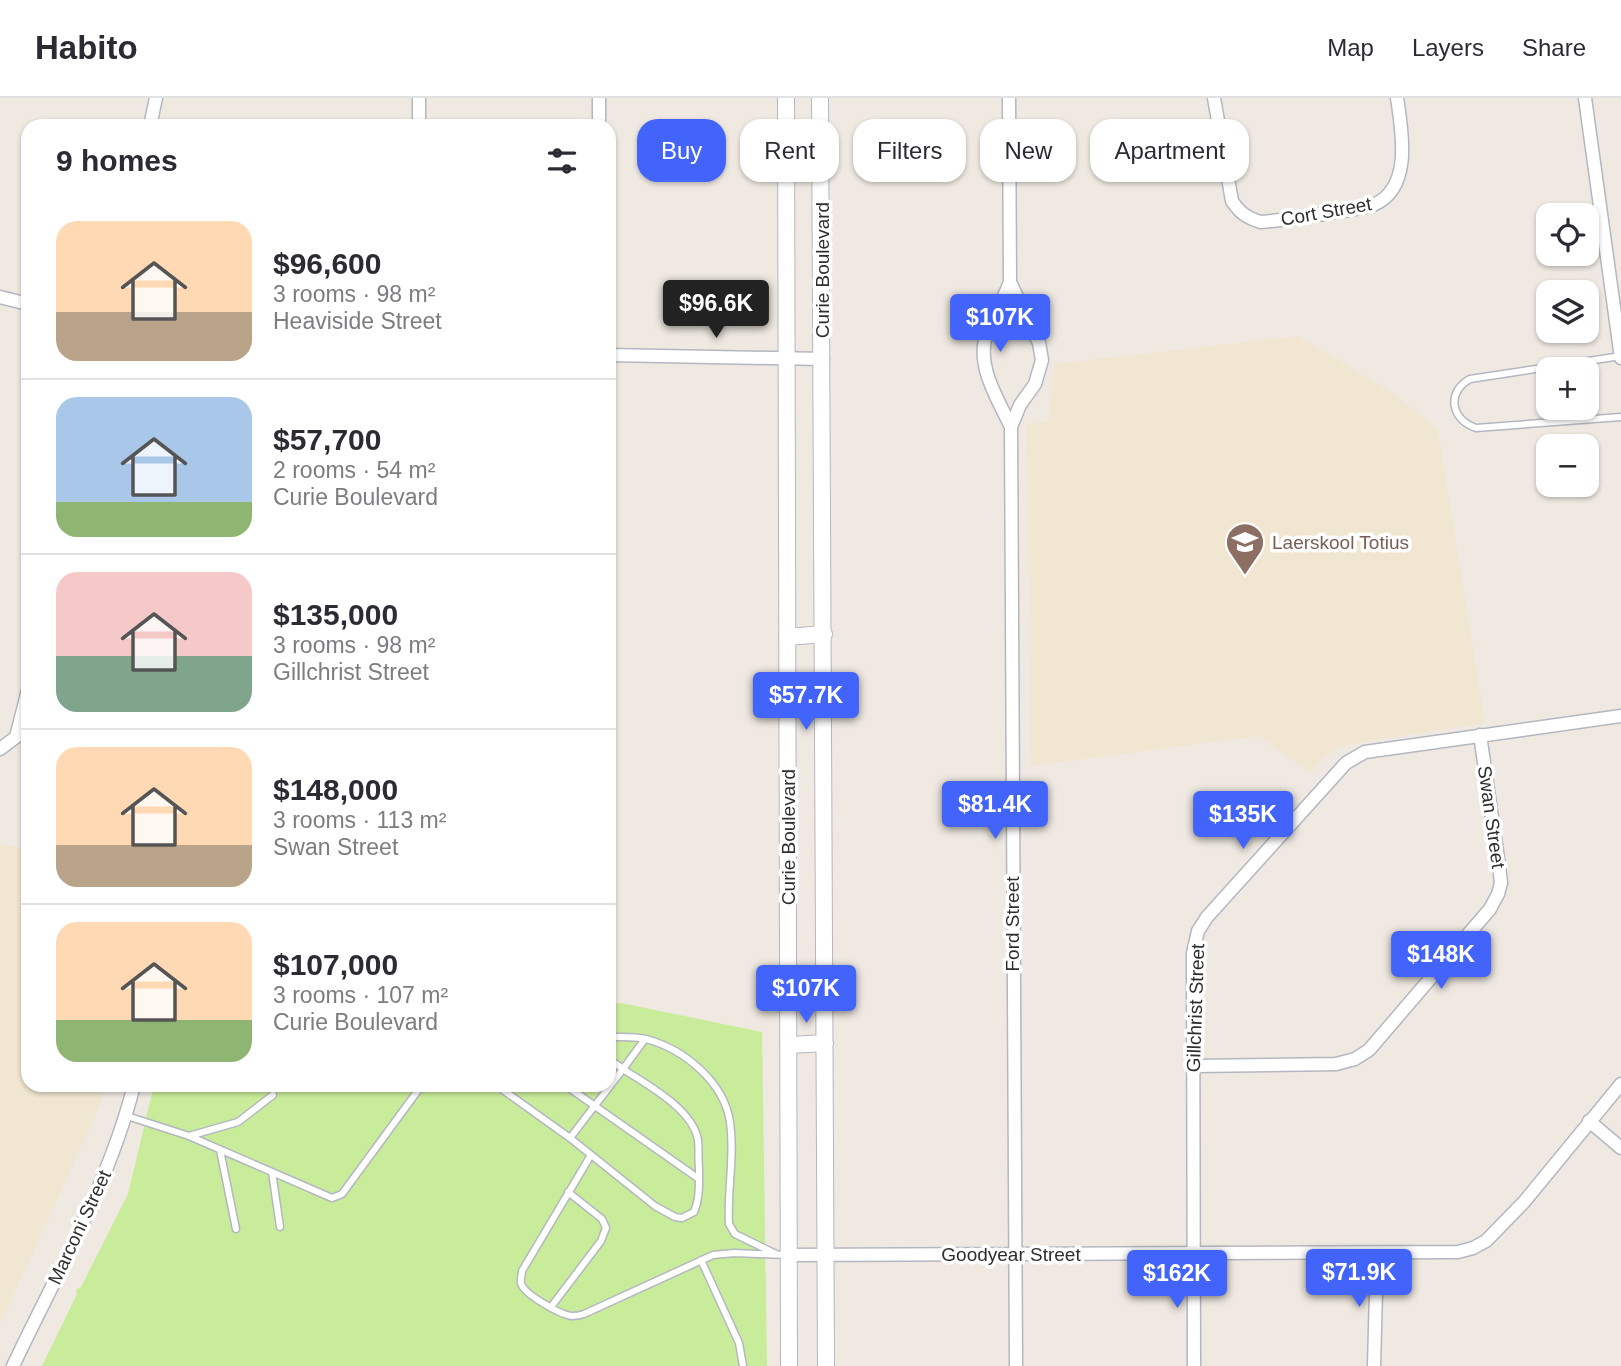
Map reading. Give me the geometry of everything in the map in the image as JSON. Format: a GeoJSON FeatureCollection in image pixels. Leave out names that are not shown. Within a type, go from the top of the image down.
{"type":"FeatureCollection","features":[{"type":"Feature","properties":{"kind":"street"},"geometry":{"type":"LineString","coordinates":[[152,119],[156,98]]}},
{"type":"Feature","properties":{"kind":"street"},"geometry":{"type":"LineString","coordinates":[[419,98],[419,119]]}},
{"type":"Feature","properties":{"kind":"street"},"geometry":{"type":"LineString","coordinates":[[599,98],[599,119]]}},
{"type":"Feature","properties":{"kind":"street","name":"Curie Boulevard"},"geometry":{"type":"LineString","coordinates":[[786,98],[790,1045],[783,1255],[789,1366]]}},
{"type":"Feature","properties":{"kind":"street","name":"Curie Boulevard"},"geometry":{"type":"LineString","coordinates":[[820,98],[826,1366]]}},
{"type":"Feature","properties":{"kind":"street","name":"Ford Street"},"geometry":{"type":"LineString","coordinates":[[1009,98],[1010,282],[987,334],[983,354],[989,377],[1011,427]]}},
{"type":"Feature","properties":{"kind":"street","name":"Cort Street"},"geometry":{"type":"LineString","coordinates":[[1214,98],[1232,201],[1240,213],[1261,222],[1350,209],[1372,205],[1382,200],[1397,182],[1401,166],[1402,132],[1397,98]]}},
{"type":"Feature","properties":{"kind":"street"},"geometry":{"type":"LineString","coordinates":[[1585,98],[1621,357]]}},
{"type":"Feature","properties":{"kind":"street","name":"Ford Street"},"geometry":{"type":"LineString","coordinates":[[1010,282],[1039,343],[1042,360],[1035,384],[1020,405],[1011,427],[1016,1366]]}},
{"type":"Feature","properties":{"kind":"street"},"geometry":{"type":"LineString","coordinates":[[0,297],[21,302]]}},
{"type":"Feature","properties":{"kind":"street"},"geometry":{"type":"LineString","coordinates":[[616,355],[823,359]]}},
{"type":"Feature","properties":{"kind":"street"},"geometry":{"type":"LineString","coordinates":[[787,637],[824,634]]}},
{"type":"Feature","properties":{"kind":"street","name":"Gillchrist Street"},"geometry":{"type":"LineString","coordinates":[[1194,1366],[1193,953],[1198,931],[1222,900],[1355,756],[1365,752],[1621,716]]}},
{"type":"Feature","properties":{"kind":"street"},"geometry":{"type":"LineString","coordinates":[[0,748],[16,737],[21,717]]}},
{"type":"Feature","properties":{"kind":"street","name":"Swan Street"},"geometry":{"type":"LineString","coordinates":[[1193,1066],[1336,1064],[1355,1059],[1369,1050],[1480,920],[1498,894],[1501,883],[1499,865],[1480,735]]}},
{"type":"Feature","properties":{"kind":"street"},"geometry":{"type":"LineString","coordinates":[[790,1045],[825,1043]]}},
{"type":"Feature","properties":{"kind":"street","name":"Goodyear Street"},"geometry":{"type":"LineString","coordinates":[[783,1255],[1445,1254],[1473,1248],[1486,1241],[1524,1202],[1621,1084]]}},
{"type":"Feature","properties":{"kind":"street","name":"Marconi Street"},"geometry":{"type":"LineString","coordinates":[[13,1366],[109,1163],[127,1116],[132,1092]]}},
{"type":"Feature","properties":{"kind":"street"},"geometry":{"type":"LineString","coordinates":[[1589,1121],[1621,1148]]}},
{"type":"Feature","properties":{"kind":"street"},"geometry":{"type":"LineString","coordinates":[[1374,1366],[1377,1254]]}},
{"type":"Feature","properties":{"kind":"lane"},"geometry":{"type":"LineString","coordinates":[[1621,357],[1470,379],[1458,388],[1454,400],[1463,421],[1476,428],[1621,417]]}},
{"type":"Feature","properties":{"kind":"lane"},"geometry":{"type":"LineString","coordinates":[[616,1037],[645,1038],[685,1058],[708,1077],[717,1089],[730,1119],[729,1224],[735,1234],[783,1255]]}},
{"type":"Feature","properties":{"kind":"lane"},"geometry":{"type":"LineString","coordinates":[[616,1078],[645,1038]]}},
{"type":"Feature","properties":{"kind":"lane"},"geometry":{"type":"LineString","coordinates":[[506,1092],[570,1138],[655,1206],[682,1218],[694,1212],[698,1196],[698,1140],[690,1122],[679,1108],[616,1064]]}},
{"type":"Feature","properties":{"kind":"lane"},"geometry":{"type":"LineString","coordinates":[[127,1116],[190,1136],[332,1198],[339,1197],[417,1092]]}},
{"type":"Feature","properties":{"kind":"lane"},"geometry":{"type":"LineString","coordinates":[[575,1092],[699,1179]]}},
{"type":"Feature","properties":{"kind":"lane"},"geometry":{"type":"LineString","coordinates":[[570,1138],[605,1092]]}},
{"type":"Feature","properties":{"kind":"lane"},"geometry":{"type":"LineString","coordinates":[[190,1136],[238,1122],[273,1095]]}},
{"type":"Feature","properties":{"kind":"lane"},"geometry":{"type":"LineString","coordinates":[[220,1150],[236,1229]]}},
{"type":"Feature","properties":{"kind":"lane"},"geometry":{"type":"LineString","coordinates":[[591,1155],[523,1271],[520,1281],[522,1287],[531,1295],[551,1307],[568,1315],[584,1314],[720,1253],[783,1255]]}},
{"type":"Feature","properties":{"kind":"lane"},"geometry":{"type":"LineString","coordinates":[[272,1172],[280,1227]]}},
{"type":"Feature","properties":{"kind":"lane"},"geometry":{"type":"LineString","coordinates":[[551,1307],[601,1241],[606,1228],[602,1219],[568,1192]]}},
{"type":"Feature","properties":{"kind":"lane"},"geometry":{"type":"LineString","coordinates":[[701,1260],[739,1342],[743,1366]]}},
{"type":"Feature","properties":{"kind":"shaded area","name":"Laerskool Totius"},"geometry":{"type":"Polygon","coordinates":[[[1298,336],[1390,391],[1438,430],[1485,723],[1335,748],[1309,773],[1259,736],[1031,766],[1027,424],[1048,421],[1054,364],[1298,336]]]}},
{"type":"Feature","properties":{"kind":"shaded area"},"geometry":{"type":"Polygon","coordinates":[[[0,844],[21,848],[21,1092],[103,1092],[100,1105],[0,1325],[0,844]]]}},
{"type":"Feature","properties":{"kind":"green space"},"geometry":{"type":"Polygon","coordinates":[[[616,1003],[762,1032],[767,1366],[42,1366],[77,1294],[76,1290],[81,1287],[128,1194],[152,1092],[616,1092],[616,1003]]]}},
{"type":"Feature","properties":{"kind":"place","name":"Laerskool Totius"},"geometry":{"type":"Point","coordinates":[1245,576]}}]}
